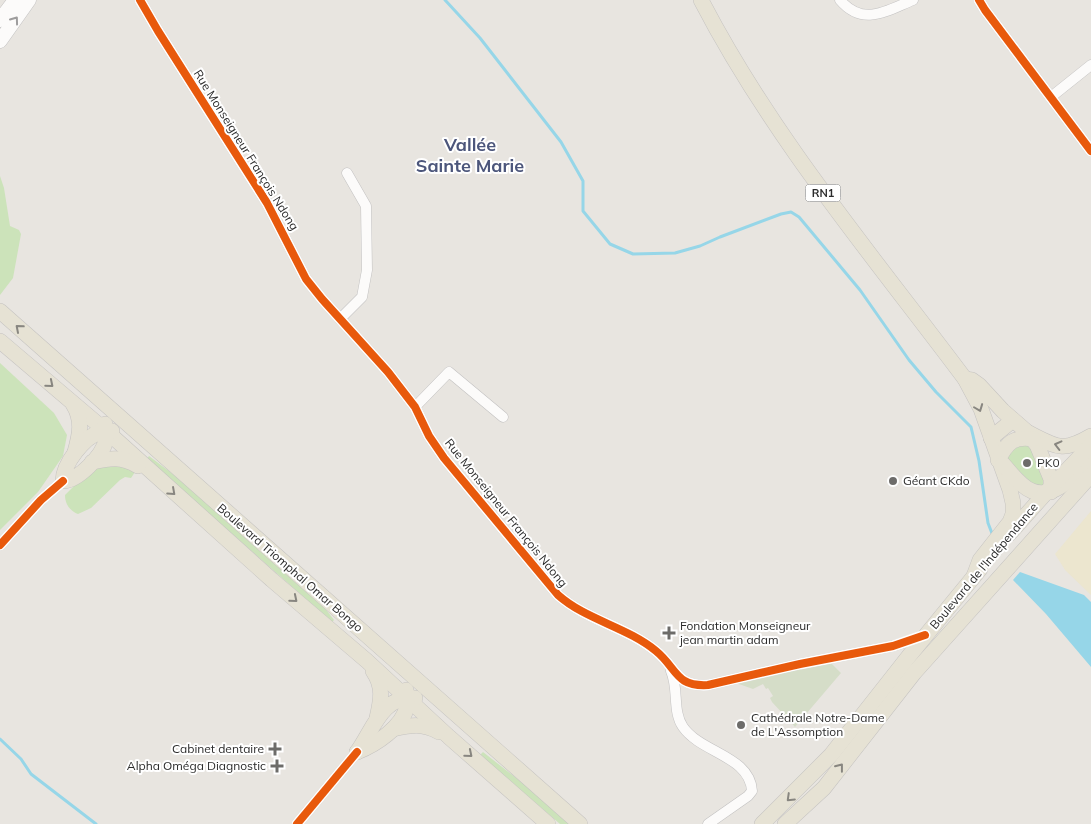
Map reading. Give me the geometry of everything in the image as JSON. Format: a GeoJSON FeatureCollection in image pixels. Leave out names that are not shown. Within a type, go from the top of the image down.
{"type":"FeatureCollection","features":[{"type":"Feature","properties":{"kind":"main road"},"geometry":{"type":"LineString","coordinates":[[0,20],[15,0]]}},
{"type":"Feature","properties":{"kind":"main road"},"geometry":{"type":"LineString","coordinates":[[0,41],[29,0]]}},
{"type":"Feature","properties":{"kind":"main road","name":"RN1"},"geometry":{"type":"LineString","coordinates":[[701,0],[732,58],[787,141],[857,239],[965,379],[977,401],[998,460],[1029,489],[1038,492],[1049,489],[1044,460],[1030,435],[979,386],[972,380],[965,379]]}},
{"type":"Feature","properties":{"kind":"main road","name":"Boulevard Triomphal Omar Bongo"},"geometry":{"type":"LineString","coordinates":[[0,311],[580,824]]}},
{"type":"Feature","properties":{"kind":"main road","name":"Boulevard Triomphal Omar Bongo"},"geometry":{"type":"LineString","coordinates":[[0,341],[106,431],[149,472],[367,661],[449,737],[548,824]]}},
{"type":"Feature","properties":{"kind":"main road"},"geometry":{"type":"LineString","coordinates":[[40,346],[61,375],[100,411],[106,431],[104,444],[92,462],[75,478],[63,481],[65,469],[75,453],[93,435],[106,431],[113,431],[125,434],[200,489]]}},
{"type":"Feature","properties":{"kind":"main road"},"geometry":{"type":"LineString","coordinates":[[69,399],[80,421],[80,436],[75,453]]}},
{"type":"Feature","properties":{"kind":"main road"},"geometry":{"type":"LineString","coordinates":[[991,438],[1013,420]]}},
{"type":"Feature","properties":{"kind":"main road"},"geometry":{"type":"LineString","coordinates":[[1012,533],[1014,503],[998,460],[1010,443],[1030,435],[1063,447],[1073,446],[1091,436]]}},
{"type":"Feature","properties":{"kind":"main road","name":"Boulevard de l'Indépendance"},"geometry":{"type":"LineString","coordinates":[[762,824],[832,755],[974,576],[1049,489],[1091,445]]}},
{"type":"Feature","properties":{"kind":"main road"},"geometry":{"type":"LineString","coordinates":[[92,462],[109,458],[124,459],[149,472]]}},
{"type":"Feature","properties":{"kind":"main road"},"geometry":{"type":"LineString","coordinates":[[1049,489],[1062,485],[1091,459]]}},
{"type":"Feature","properties":{"kind":"main road","name":"Boulevard de l'Indépendance"},"geometry":{"type":"LineString","coordinates":[[785,824],[833,776],[894,696],[1091,475]]}},
{"type":"Feature","properties":{"kind":"main road"},"geometry":{"type":"LineString","coordinates":[[933,651],[941,633],[993,556]]}},
{"type":"Feature","properties":{"kind":"main road"},"geometry":{"type":"LineString","coordinates":[[322,596],[342,623],[397,673],[404,684],[407,697],[406,711],[393,729],[372,745],[357,752]]}},
{"type":"Feature","properties":{"kind":"main road"},"geometry":{"type":"LineString","coordinates":[[367,661],[376,674],[381,688],[377,719]]}},
{"type":"Feature","properties":{"kind":"main road"},"geometry":{"type":"LineString","coordinates":[[357,752],[377,719],[394,702],[407,697],[420,699],[432,704],[505,766],[546,794]]}},
{"type":"Feature","properties":{"kind":"main road"},"geometry":{"type":"LineString","coordinates":[[393,729],[410,725],[425,726],[449,737]]}},
{"type":"Feature","properties":{"kind":"street","name":"Rue Monseigneur François Ndong"},"geometry":{"type":"LineString","coordinates":[[140,0],[267,203],[306,279],[388,372],[415,407],[429,436],[444,458],[558,595],[568,604],[616,627],[656,651],[679,677],[696,686],[882,649],[926,635]]}},
{"type":"Feature","properties":{"kind":"street"},"geometry":{"type":"LineString","coordinates":[[840,0],[846,7],[856,13],[867,16],[913,0]]}},
{"type":"Feature","properties":{"kind":"street"},"geometry":{"type":"LineString","coordinates":[[979,0],[1091,151]]}},
{"type":"Feature","properties":{"kind":"street"},"geometry":{"type":"LineString","coordinates":[[1051,97],[1091,65]]}},
{"type":"Feature","properties":{"kind":"street"},"geometry":{"type":"LineString","coordinates":[[340,318],[362,297],[367,270],[366,206],[347,173]]}},
{"type":"Feature","properties":{"kind":"street"},"geometry":{"type":"LineString","coordinates":[[415,407],[448,372],[503,417]]}},
{"type":"Feature","properties":{"kind":"street"},"geometry":{"type":"LineString","coordinates":[[0,545],[41,500],[63,481]]}},
{"type":"Feature","properties":{"kind":"street"},"geometry":{"type":"LineString","coordinates":[[882,649],[898,655],[901,661],[900,667]]}},
{"type":"Feature","properties":{"kind":"street"},"geometry":{"type":"LineString","coordinates":[[666,661],[674,679],[680,722],[686,731],[748,774],[752,783],[752,791],[748,796],[708,824]]}},
{"type":"Feature","properties":{"kind":"street"},"geometry":{"type":"LineString","coordinates":[[297,824],[357,752]]}},
{"type":"Feature","properties":{"kind":"green space"},"geometry":{"type":"Polygon","coordinates":[[[0,176],[4,188],[10,226],[19,230],[21,234],[13,278],[0,295],[0,176]]]}},
{"type":"Feature","properties":{"kind":"green space"},"geometry":{"type":"Polygon","coordinates":[[[0,363],[54,413],[67,435],[63,456],[38,492],[0,530],[0,363]]]}},
{"type":"Feature","properties":{"kind":"green space"},"geometry":{"type":"Polygon","coordinates":[[[1030,444],[1046,484],[1036,488],[1007,461],[1007,456],[1012,447],[1030,444]]]}},
{"type":"Feature","properties":{"kind":"green space"},"geometry":{"type":"Polygon","coordinates":[[[149,456],[186,484],[321,603],[334,620],[332,622],[147,459],[149,456]]]}},
{"type":"Feature","properties":{"kind":"green space"},"geometry":{"type":"Polygon","coordinates":[[[121,465],[135,472],[131,478],[125,477],[120,480],[91,508],[78,514],[70,509],[65,495],[79,481],[99,467],[121,465]]]}},
{"type":"Feature","properties":{"kind":"green space"},"geometry":{"type":"Polygon","coordinates":[[[831,663],[841,673],[795,727],[772,702],[770,698],[773,696],[763,684],[753,689],[736,683],[831,663]]]}},
{"type":"Feature","properties":{"kind":"green space"},"geometry":{"type":"Polygon","coordinates":[[[483,752],[534,792],[570,824],[560,824],[480,755],[483,752]]]}},
{"type":"Feature","properties":{"kind":"sand"},"geometry":{"type":"Polygon","coordinates":[[[1091,511],[1091,595],[1065,570],[1055,554],[1091,511]]]}},
{"type":"Feature","properties":{"kind":"water"},"geometry":{"type":"Polygon","coordinates":[[[1020,572],[1084,595],[1091,602],[1091,667],[1046,614],[1013,580],[1020,572]]]}},
{"type":"Feature","properties":{"kind":"waterway"},"geometry":{"type":"LineString","coordinates":[[445,0],[480,38],[561,142],[583,181],[583,211],[610,244],[633,254],[675,253],[700,246],[781,214],[791,212],[799,217],[860,290],[909,360],[936,392],[971,427],[979,461],[988,523],[993,536]]}},
{"type":"Feature","properties":{"kind":"waterway"},"geometry":{"type":"LineString","coordinates":[[0,739],[21,759],[31,774],[96,824]]}},
{"type":"Feature","properties":{"kind":"cycle path"},"geometry":{"type":"LineString","coordinates":[[140,0],[267,203],[306,279],[388,372],[415,407],[429,436],[444,458],[558,595],[569,604],[645,643],[663,657],[683,680],[697,685],[708,685],[800,664],[893,646],[925,635]]}},
{"type":"Feature","properties":{"kind":"cycle path"},"geometry":{"type":"LineString","coordinates":[[979,0],[1091,151]]}},
{"type":"Feature","properties":{"kind":"cycle path"},"geometry":{"type":"LineString","coordinates":[[0,545],[41,500],[63,481]]}},
{"type":"Feature","properties":{"kind":"cycle path"},"geometry":{"type":"LineString","coordinates":[[297,824],[357,752]]}},
{"type":"Feature","properties":{"kind":"place","name":"PK0"},"geometry":{"type":"Point","coordinates":[1027,463]}},
{"type":"Feature","properties":{"kind":"place","name":"Géant CKdo"},"geometry":{"type":"Point","coordinates":[893,481]}},
{"type":"Feature","properties":{"kind":"place","name":"Fondation Monseigneur jean martin adam"},"geometry":{"type":"Point","coordinates":[669,633]}},
{"type":"Feature","properties":{"kind":"place","name":"Cathédrale Notre-Dame de L'Assomption"},"geometry":{"type":"Point","coordinates":[741,725]}},
{"type":"Feature","properties":{"kind":"place","name":"Cabinet dentaire"},"geometry":{"type":"Point","coordinates":[275,749]}},
{"type":"Feature","properties":{"kind":"place","name":"Alpha Oméga Diagnostic"},"geometry":{"type":"Point","coordinates":[277,766]}},
{"type":"Feature","properties":{"kind":"district","name":"Vallée Sainte Marie"},"geometry":{"type":"Point","coordinates":[470,155]}}]}
